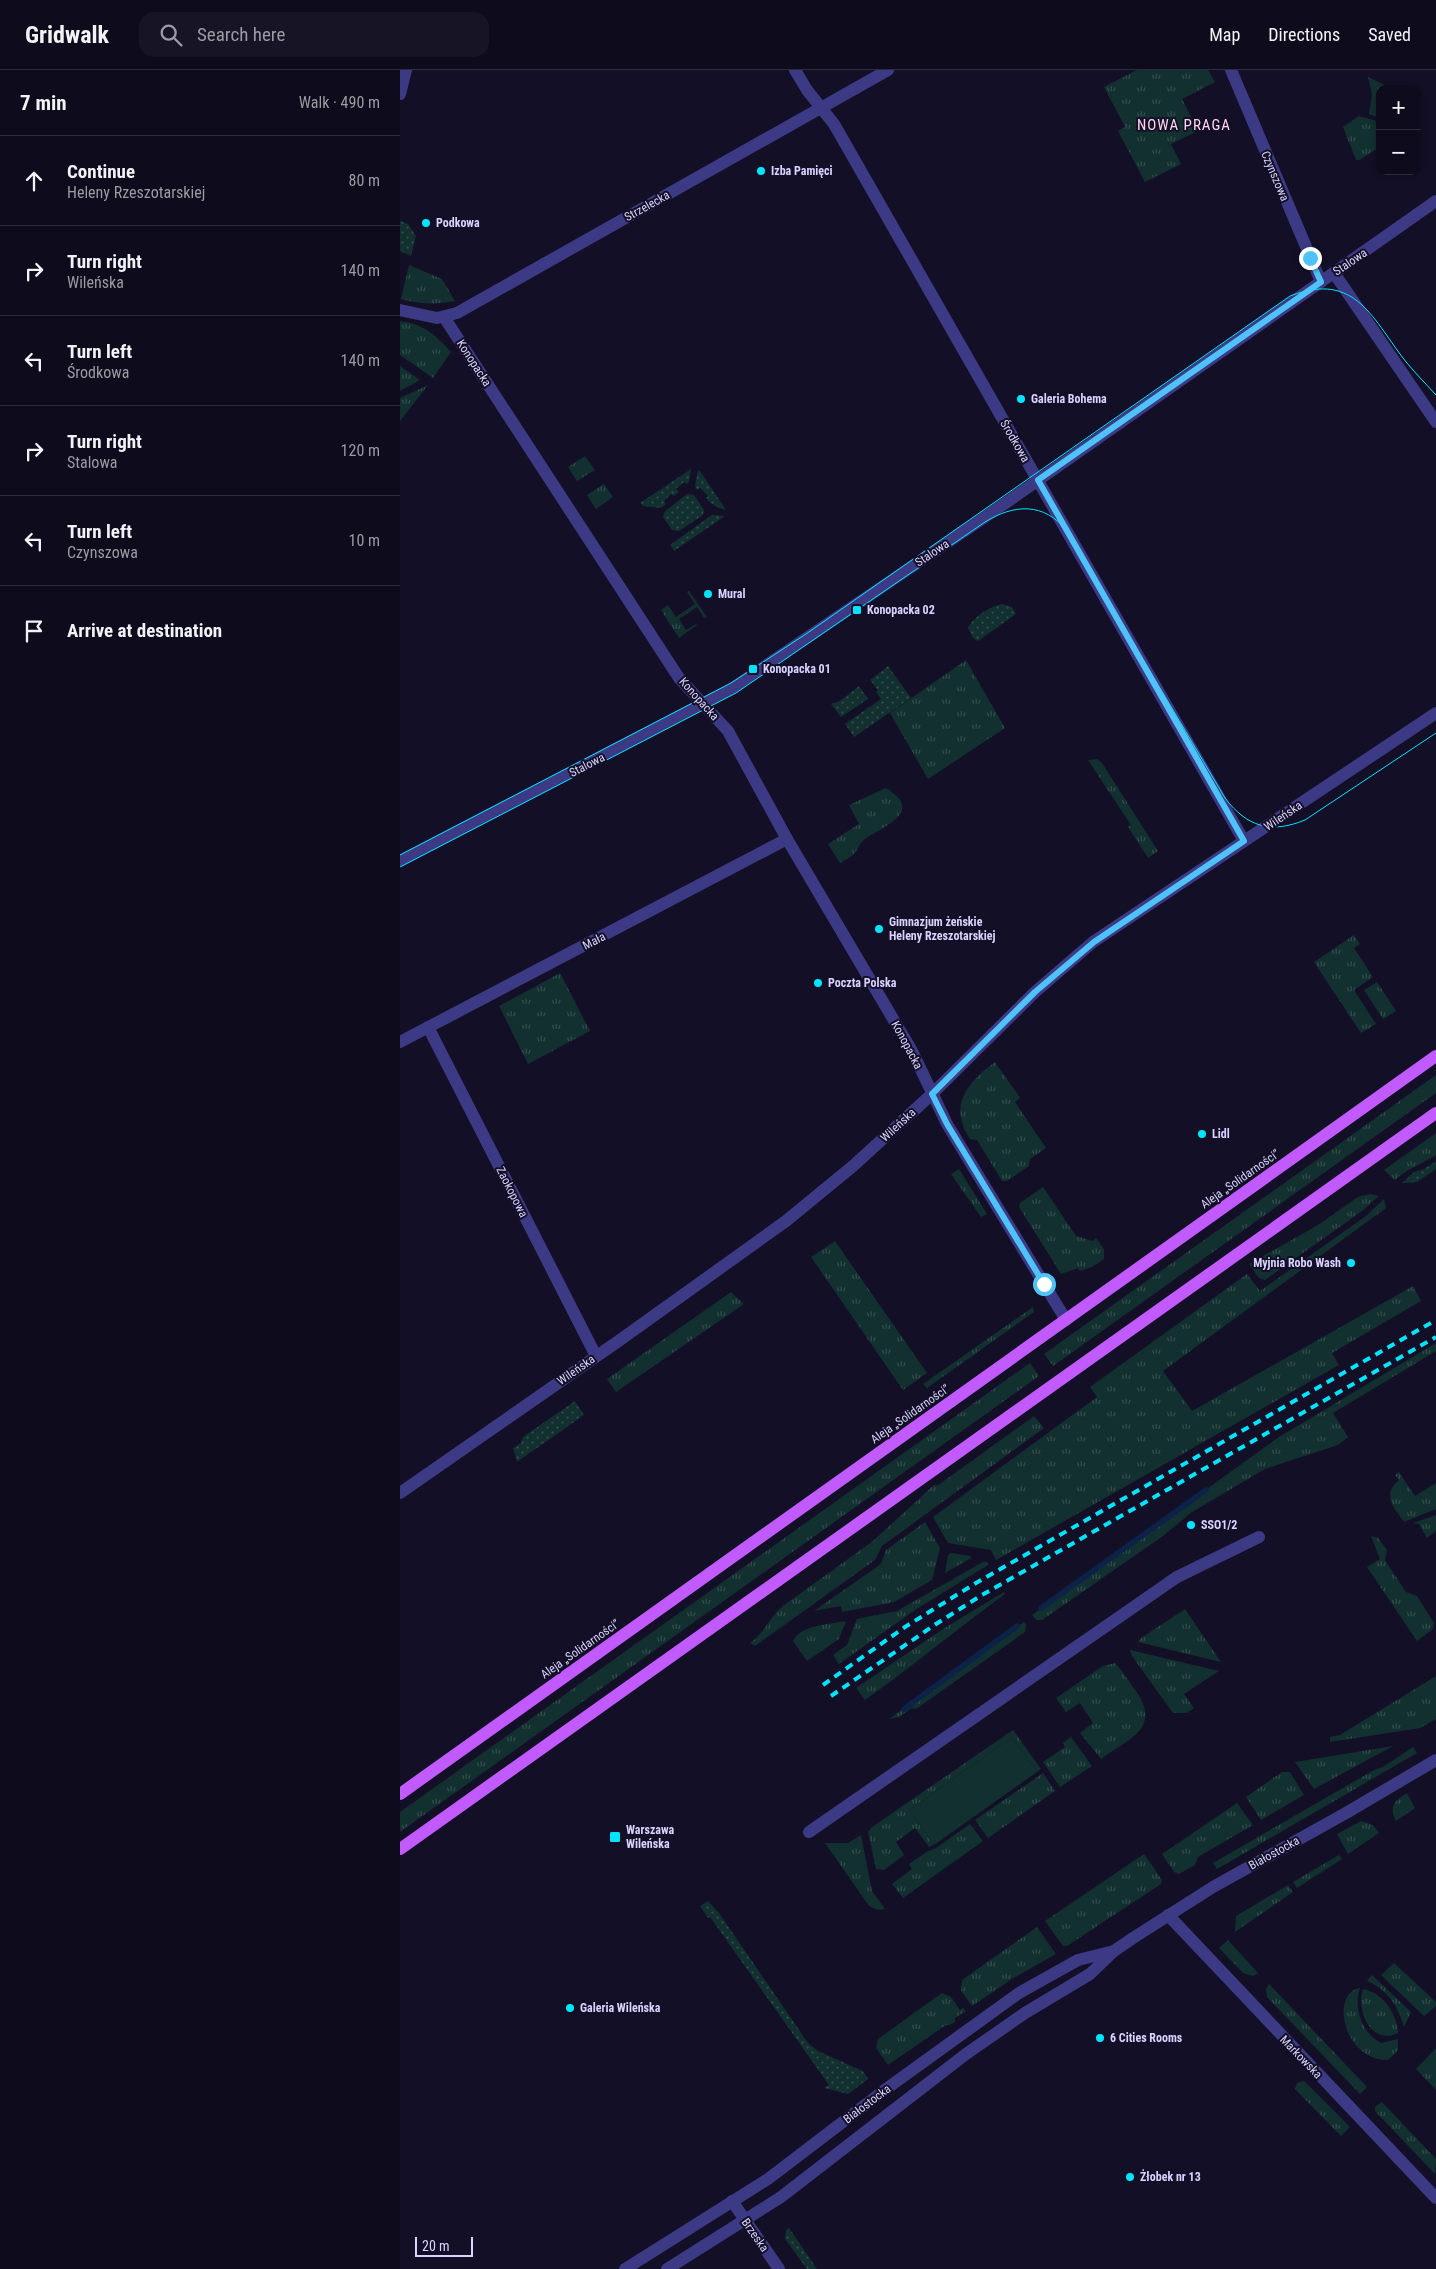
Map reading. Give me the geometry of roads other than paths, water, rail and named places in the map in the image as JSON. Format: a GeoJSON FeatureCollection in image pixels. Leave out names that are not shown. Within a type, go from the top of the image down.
{"type":"FeatureCollection","features":[{"type":"Feature","properties":{"kind":"main road","name":"Aleja „Solidarności”"},"geometry":{"type":"LineString","coordinates":[[400,1794],[1436,1056]]}},
{"type":"Feature","properties":{"kind":"main road"},"geometry":{"type":"LineString","coordinates":[[400,1849],[1436,1113]]}},
{"type":"Feature","properties":{"kind":"street","name":"Środkowa"},"geometry":{"type":"LineString","coordinates":[[796,70],[807,90],[834,124],[1244,841]]}},
{"type":"Feature","properties":{"kind":"street","name":"Strzelecka"},"geometry":{"type":"LineString","coordinates":[[444,318],[457,313],[888,70]]}},
{"type":"Feature","properties":{"kind":"street","name":"Czynszowa"},"geometry":{"type":"LineString","coordinates":[[1231,70],[1321,282]]}},
{"type":"Feature","properties":{"kind":"street"},"geometry":{"type":"LineString","coordinates":[[400,94],[403,71]]}},
{"type":"Feature","properties":{"kind":"street","name":"Stalowa"},"geometry":{"type":"LineString","coordinates":[[400,861],[741,683],[1038,480],[1436,201]]}},
{"type":"Feature","properties":{"kind":"street"},"geometry":{"type":"LineString","coordinates":[[1334,273],[1436,422]]}},
{"type":"Feature","properties":{"kind":"street"},"geometry":{"type":"LineString","coordinates":[[400,310],[444,318]]}},
{"type":"Feature","properties":{"kind":"street","name":"Konopacka"},"geometry":{"type":"LineString","coordinates":[[444,318],[679,678],[728,731],[787,839],[912,1051],[947,1124],[1066,1320]]}},
{"type":"Feature","properties":{"kind":"street","name":"Wileńska"},"geometry":{"type":"LineString","coordinates":[[400,1492],[786,1221],[853,1166],[932,1094],[1035,992],[1094,942],[1436,712]]}},
{"type":"Feature","properties":{"kind":"street","name":"Mała"},"geometry":{"type":"LineString","coordinates":[[400,1042],[787,839]]}},
{"type":"Feature","properties":{"kind":"street","name":"Zaokopowa"},"geometry":{"type":"LineString","coordinates":[[428,1027],[596,1356]]}},
{"type":"Feature","properties":{"kind":"street"},"geometry":{"type":"LineString","coordinates":[[809,1832],[1178,1578],[1258,1537]]}},
{"type":"Feature","properties":{"kind":"street","name":"Białostocka"},"geometry":{"type":"LineString","coordinates":[[667,2269],[781,2197],[966,2054],[1025,2012],[1090,1974],[1114,1951],[1168,1915],[1213,1886],[1346,1814],[1436,1760]]}},
{"type":"Feature","properties":{"kind":"street","name":"Markowska"},"geometry":{"type":"LineString","coordinates":[[1168,1915],[1436,2198]]}},
{"type":"Feature","properties":{"kind":"street","name":"Białostocka"},"geometry":{"type":"LineString","coordinates":[[625,2269],[768,2179],[886,2089],[1019,1993],[1078,1960],[1114,1951]]}},
{"type":"Feature","properties":{"kind":"street","name":"Brzeska"},"geometry":{"type":"LineString","coordinates":[[732,2201],[779,2269]]}},
{"type":"Feature","properties":{"kind":"waterway"},"geometry":{"type":"LineString","coordinates":[[1041,1608],[1206,1490]]}},
{"type":"Feature","properties":{"kind":"waterway"},"geometry":{"type":"LineString","coordinates":[[904,1709],[1017,1626]]}},
{"type":"Feature","properties":{"kind":"tram line"},"geometry":{"type":"LineString","coordinates":[[400,855],[731,683],[806,634],[1290,296],[1313,290],[1332,290],[1347,295],[1361,304],[1373,316],[1407,363],[1436,395]]}},
{"type":"Feature","properties":{"kind":"tram line"},"geometry":{"type":"LineString","coordinates":[[400,867],[736,693],[985,522],[996,516],[1018,509],[1039,511],[1049,515],[1067,531],[1225,798],[1242,816],[1251,821],[1260,825],[1281,827],[1305,820],[1436,733]]}},
{"type":"Feature","properties":{"kind":"railway"},"geometry":{"type":"LineString","coordinates":[[823,1685],[905,1627],[976,1583],[1436,1320]]}},
{"type":"Feature","properties":{"kind":"railway"},"geometry":{"type":"LineString","coordinates":[[831,1696],[982,1595],[1436,1337]]}},
{"type":"Feature","properties":{"kind":"place","name":"Izba Pamięci"},"geometry":{"type":"Point","coordinates":[761,171]}},
{"type":"Feature","properties":{"kind":"place","name":"Podkowa"},"geometry":{"type":"Point","coordinates":[426,223]}},
{"type":"Feature","properties":{"kind":"place","name":"Galeria Bohema"},"geometry":{"type":"Point","coordinates":[1021,399]}},
{"type":"Feature","properties":{"kind":"place","name":"Mural"},"geometry":{"type":"Point","coordinates":[708,594]}},
{"type":"Feature","properties":{"kind":"place","name":"Konopacka 02"},"geometry":{"type":"Point","coordinates":[857,610]}},
{"type":"Feature","properties":{"kind":"place","name":"Konopacka 01"},"geometry":{"type":"Point","coordinates":[753,669]}},
{"type":"Feature","properties":{"kind":"place","name":"Gimnazjum żeńskie Heleny Rzeszotarskiej"},"geometry":{"type":"Point","coordinates":[879,929]}},
{"type":"Feature","properties":{"kind":"place","name":"Poczta Polska"},"geometry":{"type":"Point","coordinates":[818,983]}},
{"type":"Feature","properties":{"kind":"place","name":"Lidl"},"geometry":{"type":"Point","coordinates":[1202,1134]}},
{"type":"Feature","properties":{"kind":"place","name":"Myjnia Robo Wash"},"geometry":{"type":"Point","coordinates":[1351,1263]}},
{"type":"Feature","properties":{"kind":"place","name":"SSO1/2"},"geometry":{"type":"Point","coordinates":[1191,1525]}},
{"type":"Feature","properties":{"kind":"place","name":"Warszawa Wileńska"},"geometry":{"type":"Point","coordinates":[615,1837]}},
{"type":"Feature","properties":{"kind":"place","name":"Galeria Wileńska"},"geometry":{"type":"Point","coordinates":[570,2008]}},
{"type":"Feature","properties":{"kind":"place","name":"6 Cities Rooms"},"geometry":{"type":"Point","coordinates":[1100,2038]}},
{"type":"Feature","properties":{"kind":"place","name":"Żłobek nr 13"},"geometry":{"type":"Point","coordinates":[1130,2177]}},
{"type":"Feature","properties":{"kind":"district","name":"NOWA PRAGA"},"geometry":{"type":"Point","coordinates":[1184,125]}}]}
